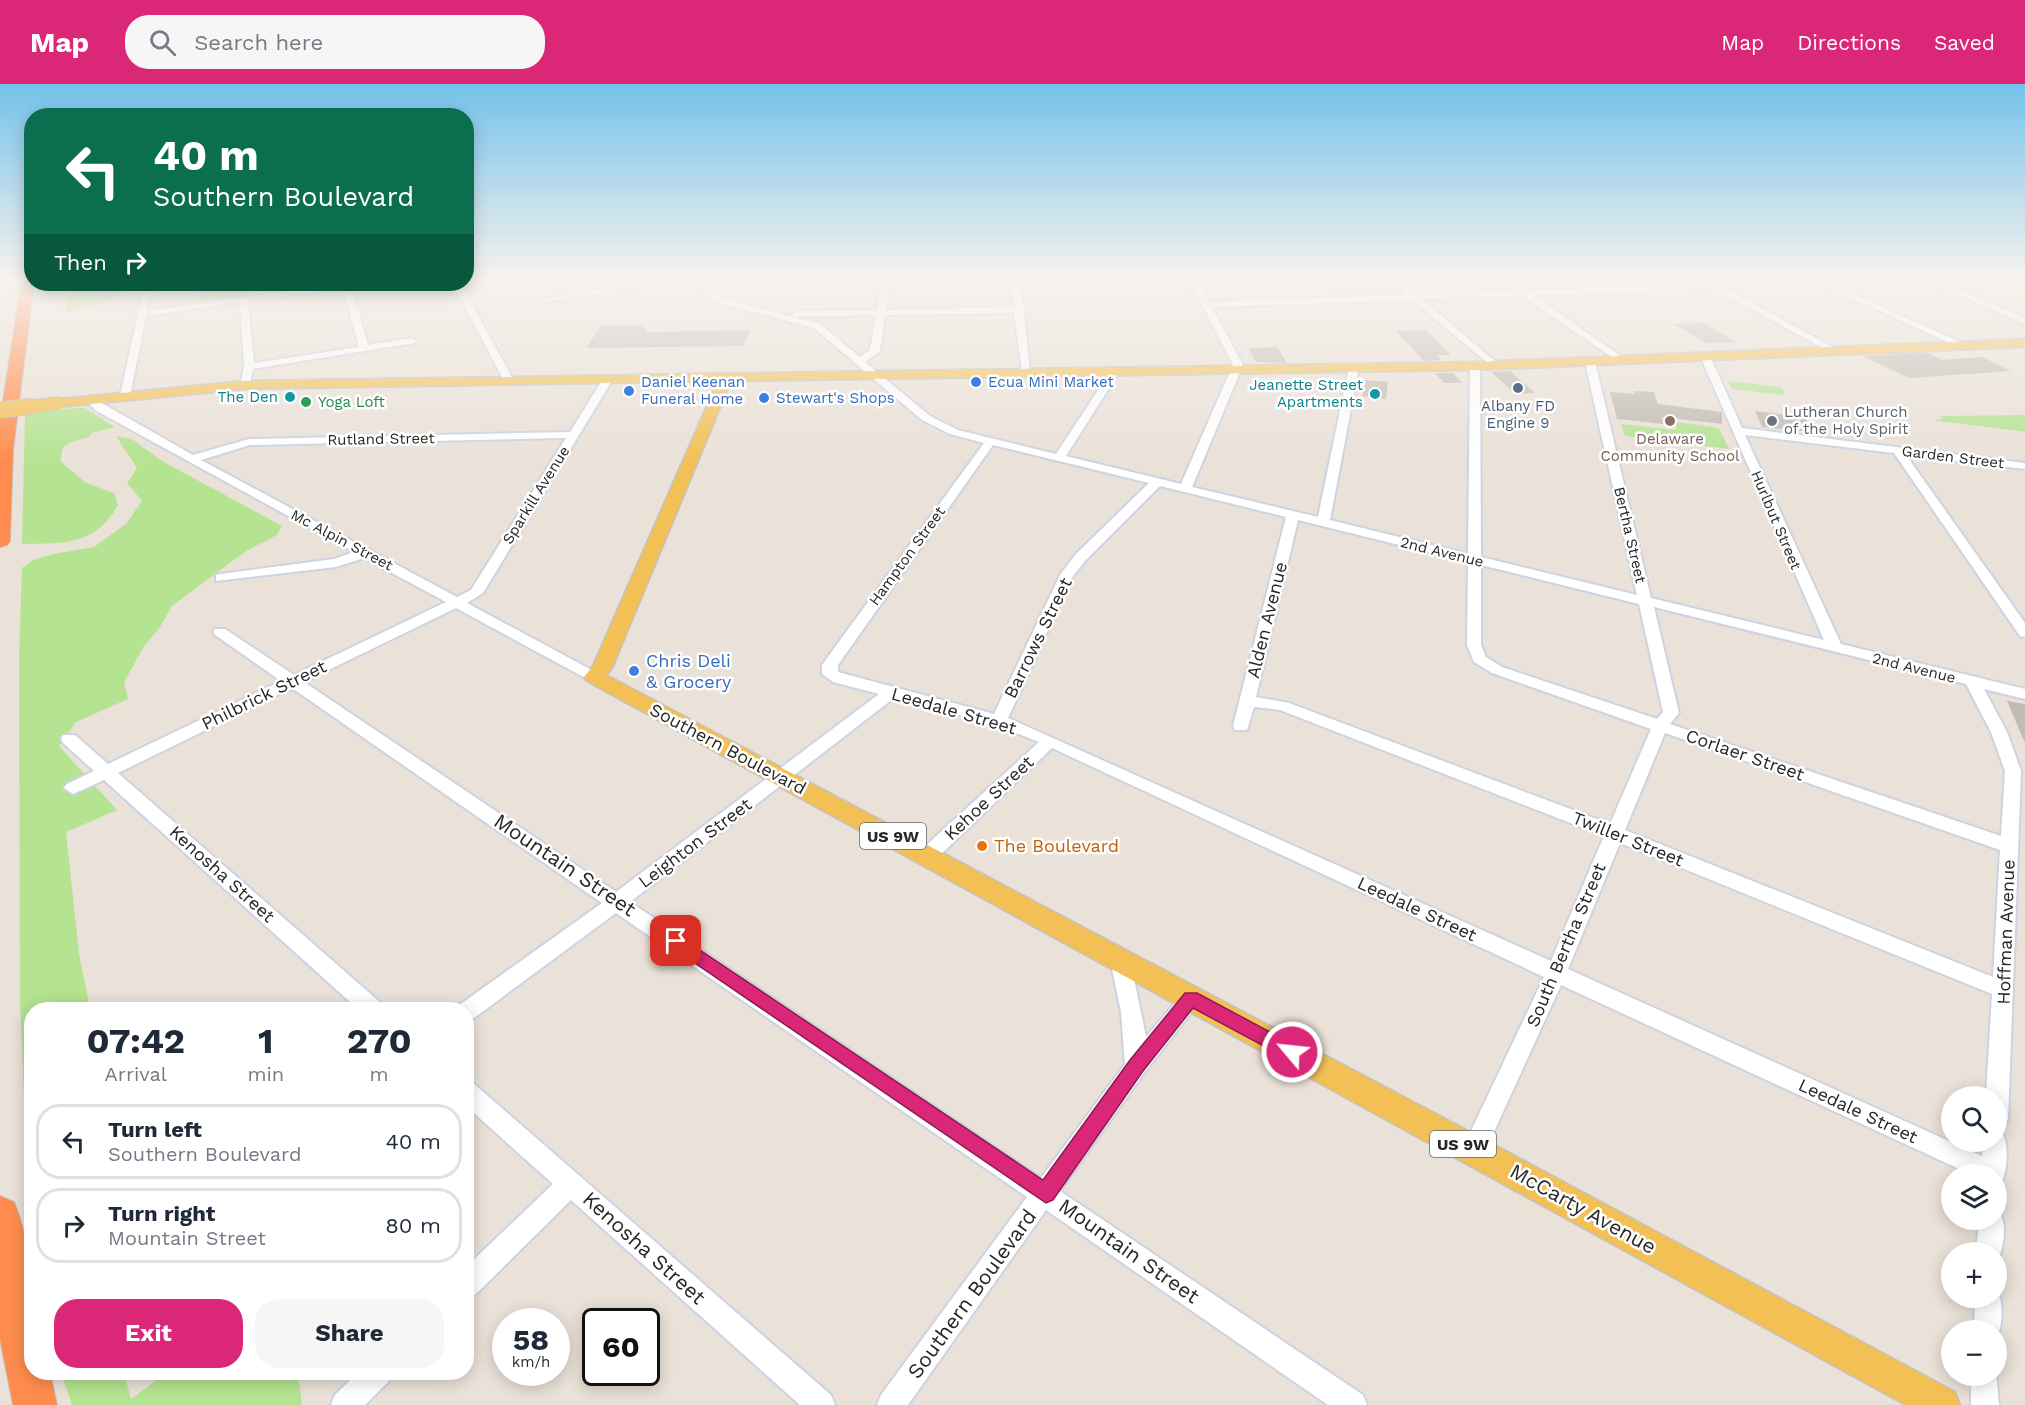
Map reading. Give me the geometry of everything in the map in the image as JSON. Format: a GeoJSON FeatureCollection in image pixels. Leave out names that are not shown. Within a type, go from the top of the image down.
{"type":"FeatureCollection","features":[{"type":"Feature","properties":{"kind":"highway"},"geometry":{"type":"LineString","coordinates":[[0,541],[4,450],[19,340]]}},
{"type":"Feature","properties":{"kind":"highway"},"geometry":{"type":"LineString","coordinates":[[0,1215],[24,1353]]}},
{"type":"Feature","properties":{"kind":"highway"},"geometry":{"type":"LineString","coordinates":[[30,1380],[35,1405]]}},
{"type":"Feature","properties":{"kind":"main road"},"geometry":{"type":"LineString","coordinates":[[0,410],[245,386],[1475,366],[2025,343]]}},
{"type":"Feature","properties":{"kind":"main road"},"geometry":{"type":"LineString","coordinates":[[594,677],[602,668],[726,377]]}},
{"type":"Feature","properties":{"kind":"main road","name":"Southern Boulevard"},"geometry":{"type":"LineString","coordinates":[[594,677],[1191,998]]}},
{"type":"Feature","properties":{"kind":"main road","name":"McCarty Avenue"},"geometry":{"type":"LineString","coordinates":[[1191,998],[1942,1405]]}},
{"type":"Feature","properties":{"kind":"street"},"geometry":{"type":"LineString","coordinates":[[125,396],[136,340]]}},
{"type":"Feature","properties":{"kind":"street"},"geometry":{"type":"LineString","coordinates":[[245,386],[249,367],[247,340]]}},
{"type":"Feature","properties":{"kind":"street"},"geometry":{"type":"LineString","coordinates":[[362,340],[364,349]]}},
{"type":"Feature","properties":{"kind":"street"},"geometry":{"type":"LineString","coordinates":[[487,340],[509,381]]}},
{"type":"Feature","properties":{"kind":"street","name":"2nd Avenue"},"geometry":{"type":"LineString","coordinates":[[834,340],[939,426],[990,442],[1972,683],[2025,694]]}},
{"type":"Feature","properties":{"kind":"street"},"geometry":{"type":"LineString","coordinates":[[860,361],[875,351],[877,340]]}},
{"type":"Feature","properties":{"kind":"street"},"geometry":{"type":"LineString","coordinates":[[1024,340],[1028,372]]}},
{"type":"Feature","properties":{"kind":"street"},"geometry":{"type":"LineString","coordinates":[[1185,489],[1238,365],[1224,340]]}},
{"type":"Feature","properties":{"kind":"street"},"geometry":{"type":"LineString","coordinates":[[1465,340],[1494,365]]}},
{"type":"Feature","properties":{"kind":"street"},"geometry":{"type":"LineString","coordinates":[[1591,340],[1622,361]]}},
{"type":"Feature","properties":{"kind":"street"},"geometry":{"type":"LineString","coordinates":[[1816,340],[1838,352]]}},
{"type":"Feature","properties":{"kind":"street"},"geometry":{"type":"LineString","coordinates":[[1950,340],[1964,346]]}},
{"type":"Feature","properties":{"kind":"street"},"geometry":{"type":"LineString","coordinates":[[249,367],[411,341]]}},
{"type":"Feature","properties":{"kind":"street","name":"Hurlbut Street"},"geometry":{"type":"LineString","coordinates":[[1706,357],[1803,581],[1835,648]]}},
{"type":"Feature","properties":{"kind":"street","name":"Bertha Street"},"geometry":{"type":"LineString","coordinates":[[1590,362],[1646,603]]}},
{"type":"Feature","properties":{"kind":"street"},"geometry":{"type":"LineString","coordinates":[[1474,560],[1475,366]]}},
{"type":"Feature","properties":{"kind":"street"},"geometry":{"type":"LineString","coordinates":[[1323,522],[1353,372],[1350,368]]}},
{"type":"Feature","properties":{"kind":"street"},"geometry":{"type":"LineString","coordinates":[[1059,458],[1115,371]]}},
{"type":"Feature","properties":{"kind":"street","name":"Sparkill Avenue"},"geometry":{"type":"LineString","coordinates":[[456,602],[476,593],[608,379]]}},
{"type":"Feature","properties":{"kind":"street","name":"Mc Alpin Street"},"geometry":{"type":"LineString","coordinates":[[91,400],[113,416],[594,677]]}},
{"type":"Feature","properties":{"kind":"street","name":"Garden Street"},"geometry":{"type":"LineString","coordinates":[[1738,431],[2025,466]]}},
{"type":"Feature","properties":{"kind":"street","name":"Rutland Street"},"geometry":{"type":"LineString","coordinates":[[192,459],[249,442],[573,435]]}},
{"type":"Feature","properties":{"kind":"street","name":"Hampton Street"},"geometry":{"type":"LineString","coordinates":[[830,674],[830,665],[858,623],[990,442]]}},
{"type":"Feature","properties":{"kind":"street"},"geometry":{"type":"LineString","coordinates":[[1898,451],[2025,633]]}},
{"type":"Feature","properties":{"kind":"street","name":"Barrows Street"},"geometry":{"type":"LineString","coordinates":[[999,720],[1067,575],[1081,557],[1157,482]]}},
{"type":"Feature","properties":{"kind":"street","name":"Alden Avenue"},"geometry":{"type":"LineString","coordinates":[[1241,726],[1293,515]]}},
{"type":"Feature","properties":{"kind":"street"},"geometry":{"type":"LineString","coordinates":[[221,578],[336,563],[365,553]]}},
{"type":"Feature","properties":{"kind":"street","name":"Corlaer Street"},"geometry":{"type":"LineString","coordinates":[[1474,560],[1474,645],[1482,662],[1497,670],[2009,846]]}},
{"type":"Feature","properties":{"kind":"street","name":"Philbrick Street"},"geometry":{"type":"LineString","coordinates":[[73,788],[456,602]]}},
{"type":"Feature","properties":{"kind":"street","name":"South Bertha Street"},"geometry":{"type":"LineString","coordinates":[[1474,1150],[1556,973],[1660,726],[1671,713],[1646,603]]}},
{"type":"Feature","properties":{"kind":"street","name":"Mountain Street"},"geometry":{"type":"LineString","coordinates":[[220,632],[1046,1193],[1353,1405]]}},
{"type":"Feature","properties":{"kind":"street","name":"Leedale Street"},"geometry":{"type":"LineString","coordinates":[[830,674],[838,679],[999,720],[1050,741],[1971,1164]]}},
{"type":"Feature","properties":{"kind":"street","name":"Hoffman Avenue"},"geometry":{"type":"LineString","coordinates":[[1972,683],[2000,732],[2011,764],[1998,1086]]}},
{"type":"Feature","properties":{"kind":"street","name":"Leighton Street"},"geometry":{"type":"LineString","coordinates":[[474,1006],[618,901],[892,692]]}},
{"type":"Feature","properties":{"kind":"street","name":"Twiller Street"},"geometry":{"type":"LineString","coordinates":[[1247,701],[1283,706],[1614,832],[2003,990]]}},
{"type":"Feature","properties":{"kind":"street","name":"Kenosha Street"},"geometry":{"type":"LineString","coordinates":[[69,739],[365,1002]]}},
{"type":"Feature","properties":{"kind":"street","name":"Kehoe Street"},"geometry":{"type":"LineString","coordinates":[[928,855],[1050,741]]}},
{"type":"Feature","properties":{"kind":"street"},"geometry":{"type":"LineString","coordinates":[[1120,959],[1128,985],[1137,1039],[1136,1066]]}},
{"type":"Feature","properties":{"kind":"street","name":"Southern Boulevard"},"geometry":{"type":"LineString","coordinates":[[891,1405],[1136,1066],[1191,998]]}},
{"type":"Feature","properties":{"kind":"street","name":"Kenosha Street"},"geometry":{"type":"LineString","coordinates":[[474,1098],[821,1405]]}},
{"type":"Feature","properties":{"kind":"street"},"geometry":{"type":"LineString","coordinates":[[474,1278],[571,1183]]}},
{"type":"Feature","properties":{"kind":"street"},"geometry":{"type":"LineString","coordinates":[[345,1405],[370,1380]]}},
{"type":"Feature","properties":{"kind":"street"},"geometry":{"type":"LineString","coordinates":[[1985,1386],[1985,1405]]}},
{"type":"Feature","properties":{"kind":"green space"},"geometry":{"type":"Polygon","coordinates":[[[1728,381],[1781,387],[1785,395],[1732,389],[1728,381]]]}},
{"type":"Feature","properties":{"kind":"green space"},"geometry":{"type":"Polygon","coordinates":[[[85,408],[115,427],[92,433],[89,437],[63,447],[60,461],[86,483],[114,493],[118,505],[99,528],[77,540],[22,544],[25,414],[85,408]]]}},
{"type":"Feature","properties":{"kind":"green space"},"geometry":{"type":"Polygon","coordinates":[[[2025,415],[2025,432],[1931,420],[1943,419],[1940,416],[2025,415]]]}},
{"type":"Feature","properties":{"kind":"green space"},"geometry":{"type":"Polygon","coordinates":[[[1677,422],[1719,428],[1729,449],[1625,436],[1621,424],[1676,430],[1677,422]]]}},
{"type":"Feature","properties":{"kind":"green space"},"geometry":{"type":"Polygon","coordinates":[[[116,436],[132,439],[162,461],[282,526],[277,535],[246,551],[172,606],[158,630],[144,646],[124,682],[128,699],[76,722],[59,746],[117,810],[66,832],[79,954],[89,1002],[24,1002],[24,1096],[20,1002],[19,656],[22,568],[33,560],[94,547],[126,524],[142,501],[127,483],[137,468],[116,436]]]}},
{"type":"Feature","properties":{"kind":"green space"},"geometry":{"type":"Polygon","coordinates":[[[63,1380],[126,1380],[131,1399],[157,1380],[299,1380],[302,1405],[72,1405],[63,1380]]]}},
{"type":"Feature","properties":{"kind":"building"},"geometry":{"type":"Polygon","coordinates":[[[592,340],[746,340],[743,346],[586,348],[592,340]]]}},
{"type":"Feature","properties":{"kind":"building"},"geometry":{"type":"Polygon","coordinates":[[[1404,340],[1436,340],[1451,355],[1437,355],[1442,360],[1424,361],[1404,340]]]}},
{"type":"Feature","properties":{"kind":"building"},"geometry":{"type":"Polygon","coordinates":[[[1700,340],[1731,340],[1735,342],[1706,343],[1700,340]]]}},
{"type":"Feature","properties":{"kind":"building"},"geometry":{"type":"Polygon","coordinates":[[[1277,347],[1287,363],[1256,362],[1248,348],[1277,347]]]}},
{"type":"Feature","properties":{"kind":"building"},"geometry":{"type":"Polygon","coordinates":[[[1929,353],[1942,360],[1982,357],[2011,371],[1909,378],[1863,356],[1929,353]]]}},
{"type":"Feature","properties":{"kind":"building","name":"Albany FD Engine 9"},"geometry":{"type":"Polygon","coordinates":[[[1510,371],[1535,393],[1515,394],[1491,372],[1510,371]]]}},
{"type":"Feature","properties":{"kind":"building"},"geometry":{"type":"Polygon","coordinates":[[[1435,373],[1453,373],[1462,383],[1444,383],[1435,373]]]}},
{"type":"Feature","properties":{"kind":"building"},"geometry":{"type":"Polygon","coordinates":[[[1365,380],[1388,382],[1386,399],[1362,396],[1365,380]]]}},
{"type":"Feature","properties":{"kind":"building","name":"Delaware Community School"},"geometry":{"type":"Polygon","coordinates":[[[1634,391],[1654,392],[1658,404],[1722,412],[1722,424],[1661,417],[1664,424],[1617,419],[1610,392],[1635,394],[1634,391]]]}},
{"type":"Feature","properties":{"kind":"building","name":"Lutheran Church of the Holy Spirit"},"geometry":{"type":"Polygon","coordinates":[[[1755,411],[1805,417],[1812,432],[1762,427],[1755,411]]]}},
{"type":"Feature","properties":{"kind":"building"},"geometry":{"type":"Polygon","coordinates":[[[2007,701],[2025,704],[2025,743],[2007,701]]]}},
{"type":"Feature","properties":{"kind":"place","name":"Ecua Mini Market"},"geometry":{"type":"Point","coordinates":[976,382]}},
{"type":"Feature","properties":{"kind":"place","name":"Albany FD Engine 9"},"geometry":{"type":"Point","coordinates":[1518,388]}},
{"type":"Feature","properties":{"kind":"place","name":"Daniel Keenan Funeral Home"},"geometry":{"type":"Point","coordinates":[629,391]}},
{"type":"Feature","properties":{"kind":"place","name":"Jeanette Street Apartments"},"geometry":{"type":"Point","coordinates":[1375,394]}},
{"type":"Feature","properties":{"kind":"place","name":"The Den"},"geometry":{"type":"Point","coordinates":[290,397]}},
{"type":"Feature","properties":{"kind":"place","name":"Stewart's Shops"},"geometry":{"type":"Point","coordinates":[764,398]}},
{"type":"Feature","properties":{"kind":"place","name":"Yoga Loft"},"geometry":{"type":"Point","coordinates":[306,402]}},
{"type":"Feature","properties":{"kind":"place","name":"Delaware Community School"},"geometry":{"type":"Point","coordinates":[1670,421]}},
{"type":"Feature","properties":{"kind":"place","name":"Lutheran Church of the Holy Spirit"},"geometry":{"type":"Point","coordinates":[1772,421]}},
{"type":"Feature","properties":{"kind":"place","name":"Chris Deli & Grocery"},"geometry":{"type":"Point","coordinates":[634,671]}},
{"type":"Feature","properties":{"kind":"place","name":"The Boulevard"},"geometry":{"type":"Point","coordinates":[982,846]}},
{"type":"Feature","properties":{"kind":"route"},"geometry":{"type":"LineString","coordinates":[[676,941],[1046,1193],[1136,1066],[1191,998],[1292,1052]]}}]}
